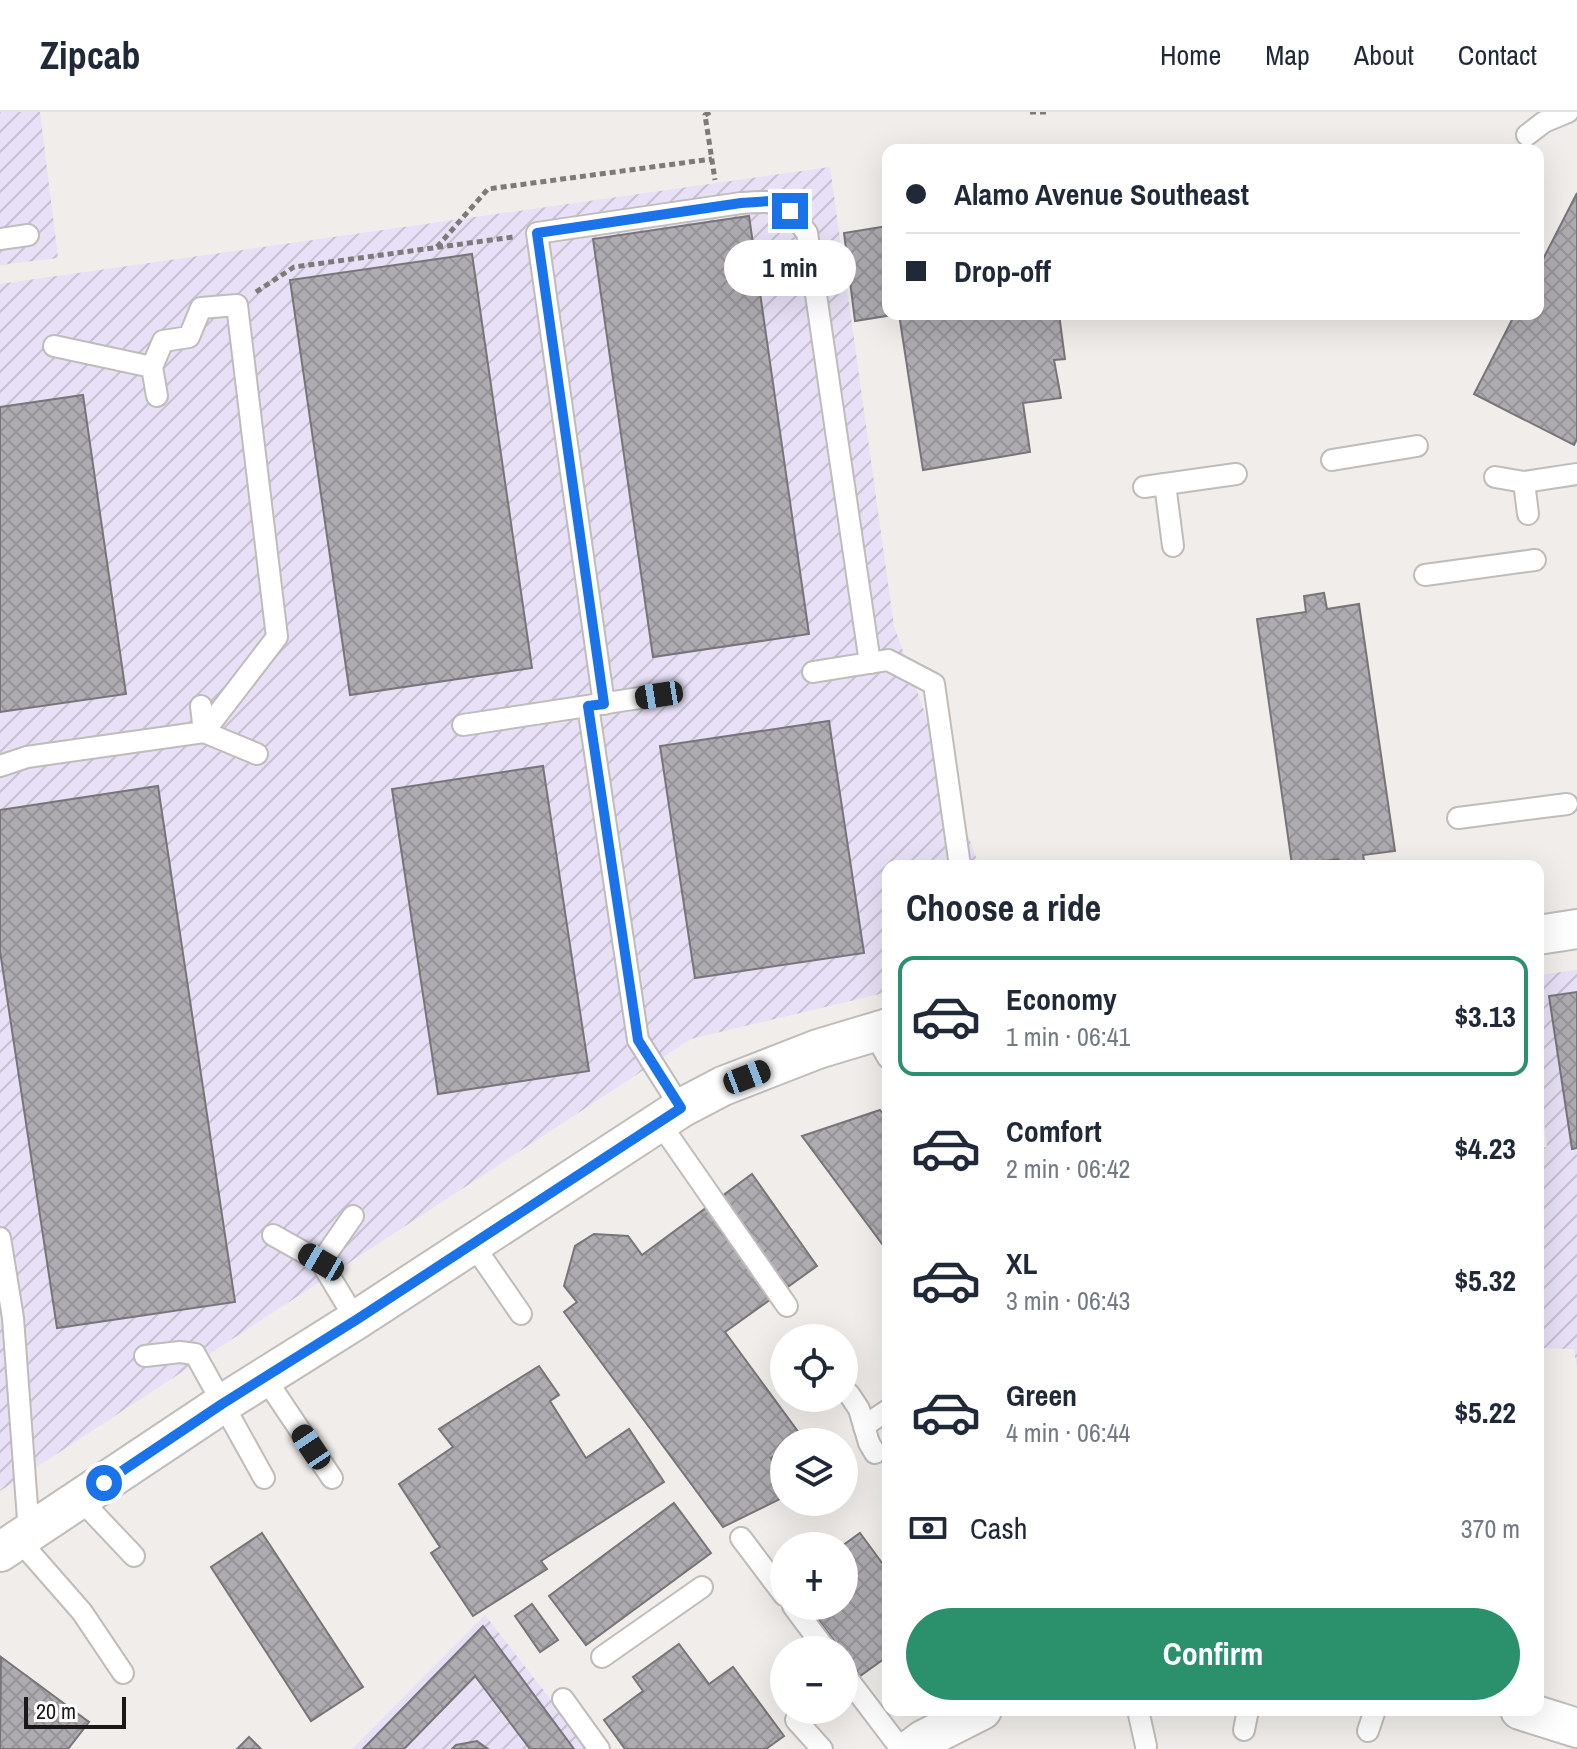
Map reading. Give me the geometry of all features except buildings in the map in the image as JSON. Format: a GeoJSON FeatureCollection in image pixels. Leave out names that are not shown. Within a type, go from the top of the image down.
{"type":"FeatureCollection","features":[{"type":"Feature","properties":{"kind":"street"},"geometry":{"type":"LineString","coordinates":[[1544,934],[1577,929]]}},
{"type":"Feature","properties":{"kind":"street"},"geometry":{"type":"LineString","coordinates":[[16,1542],[222,1404],[670,1115],[723,1086],[818,1049],[882,1039]]}},
{"type":"Feature","properties":{"kind":"street"},"geometry":{"type":"LineString","coordinates":[[911,1749],[970,1716]]}},
{"type":"Feature","properties":{"kind":"street"},"geometry":{"type":"LineString","coordinates":[[1539,1716],[1577,1728]]}},
{"type":"Feature","properties":{"kind":"lane"},"geometry":{"type":"LineString","coordinates":[[1527,135],[1544,122],[1568,112]]}},
{"type":"Feature","properties":{"kind":"lane"},"geometry":{"type":"LineString","coordinates":[[787,1306],[670,1115],[638,1040],[537,233],[770,201],[790,211],[807,233],[870,663]]}},
{"type":"Feature","properties":{"kind":"lane"},"geometry":{"type":"LineString","coordinates":[[0,239],[28,235]]}},
{"type":"Feature","properties":{"kind":"lane"},"geometry":{"type":"LineString","coordinates":[[157,396],[152,367],[163,341],[189,337],[201,308],[237,305],[277,637],[204,732]]}},
{"type":"Feature","properties":{"kind":"lane"},"geometry":{"type":"LineString","coordinates":[[54,346],[152,367]]}},
{"type":"Feature","properties":{"kind":"lane"},"geometry":{"type":"LineString","coordinates":[[1332,460],[1417,446]]}},
{"type":"Feature","properties":{"kind":"lane"},"geometry":{"type":"LineString","coordinates":[[1144,487],[1236,474]]}},
{"type":"Feature","properties":{"kind":"lane"},"geometry":{"type":"LineString","coordinates":[[1495,477],[1524,482],[1577,474]]}},
{"type":"Feature","properties":{"kind":"lane"},"geometry":{"type":"LineString","coordinates":[[1524,482],[1528,514]]}},
{"type":"Feature","properties":{"kind":"lane"},"geometry":{"type":"LineString","coordinates":[[1165,484],[1173,546]]}},
{"type":"Feature","properties":{"kind":"lane"},"geometry":{"type":"LineString","coordinates":[[1425,575],[1535,560]]}},
{"type":"Feature","properties":{"kind":"lane"},"geometry":{"type":"LineString","coordinates":[[813,672],[888,660],[934,684],[959,860]]}},
{"type":"Feature","properties":{"kind":"lane"},"geometry":{"type":"LineString","coordinates":[[463,725],[659,695]]}},
{"type":"Feature","properties":{"kind":"lane"},"geometry":{"type":"LineString","coordinates":[[201,706],[204,732]]}},
{"type":"Feature","properties":{"kind":"lane"},"geometry":{"type":"LineString","coordinates":[[0,766],[27,757],[204,732],[257,754]]}},
{"type":"Feature","properties":{"kind":"lane"},"geometry":{"type":"LineString","coordinates":[[1458,818],[1567,804]]}},
{"type":"Feature","properties":{"kind":"lane"},"geometry":{"type":"LineString","coordinates":[[321,1262],[353,1216]]}},
{"type":"Feature","properties":{"kind":"lane"},"geometry":{"type":"LineString","coordinates":[[273,1235],[321,1262],[356,1320]]}},
{"type":"Feature","properties":{"kind":"lane"},"geometry":{"type":"LineString","coordinates":[[0,1238],[13,1318],[16,1542],[82,1612],[123,1673]]}},
{"type":"Feature","properties":{"kind":"lane"},"geometry":{"type":"LineString","coordinates":[[472,1243],[521,1314]]}},
{"type":"Feature","properties":{"kind":"lane"},"geometry":{"type":"LineString","coordinates":[[145,1356],[180,1352],[195,1354],[264,1478]]}},
{"type":"Feature","properties":{"kind":"lane"},"geometry":{"type":"LineString","coordinates":[[265,1378],[332,1478]]}},
{"type":"Feature","properties":{"kind":"lane"},"geometry":{"type":"LineString","coordinates":[[858,1408],[875,1453]]}},
{"type":"Feature","properties":{"kind":"lane"},"geometry":{"type":"LineString","coordinates":[[864,1426],[882,1414]]}},
{"type":"Feature","properties":{"kind":"lane"},"geometry":{"type":"LineString","coordinates":[[80,1499],[134,1556]]}},
{"type":"Feature","properties":{"kind":"lane"},"geometry":{"type":"LineString","coordinates":[[741,1538],[770,1576]]}},
{"type":"Feature","properties":{"kind":"lane"},"geometry":{"type":"LineString","coordinates":[[602,1657],[702,1587]]}},
{"type":"Feature","properties":{"kind":"lane"},"geometry":{"type":"LineString","coordinates":[[858,1692],[901,1749]]}},
{"type":"Feature","properties":{"kind":"lane"},"geometry":{"type":"LineString","coordinates":[[563,1699],[599,1749]]}},
{"type":"Feature","properties":{"kind":"lane"},"geometry":{"type":"LineString","coordinates":[[1139,1716],[1146,1746]]}},
{"type":"Feature","properties":{"kind":"lane"},"geometry":{"type":"LineString","coordinates":[[1368,1731],[1373,1716]]}},
{"type":"Feature","properties":{"kind":"lane"},"geometry":{"type":"LineString","coordinates":[[800,1724],[822,1749]]}},
{"type":"Feature","properties":{"kind":"path"},"geometry":{"type":"LineString","coordinates":[[710,112],[705,115],[720,206]]}},
{"type":"Feature","properties":{"kind":"path"},"geometry":{"type":"LineString","coordinates":[[1030,112],[1049,112]]}},
{"type":"Feature","properties":{"kind":"path"},"geometry":{"type":"LineString","coordinates":[[436,248],[488,189],[712,159]]}},
{"type":"Feature","properties":{"kind":"path"},"geometry":{"type":"LineString","coordinates":[[237,305],[294,267],[537,233]]}},
{"type":"Feature","properties":{"kind":"shaded area"},"geometry":{"type":"Polygon","coordinates":[[[0,112],[40,112],[58,258],[0,265],[0,112]]]}},
{"type":"Feature","properties":{"kind":"shaded area"},"geometry":{"type":"Polygon","coordinates":[[[830,167],[894,626],[977,860],[882,860],[882,993],[691,1039],[0,1491],[0,284],[830,167]]]}},
{"type":"Feature","properties":{"kind":"shaded area"},"geometry":{"type":"Polygon","coordinates":[[[1577,970],[1577,1368],[1574,1349],[1544,1348],[1544,1147],[1547,1147],[1544,1123],[1544,974],[1577,970]]]}},
{"type":"Feature","properties":{"kind":"shaded area"},"geometry":{"type":"Polygon","coordinates":[[[485,1615],[589,1749],[352,1749],[485,1615]]]}},
{"type":"Feature","properties":{"kind":"route"},"geometry":{"type":"LineString","coordinates":[[104,1483],[681,1108],[638,1040],[588,706],[604,704],[537,233],[741,203],[770,201],[790,211]]}}]}
